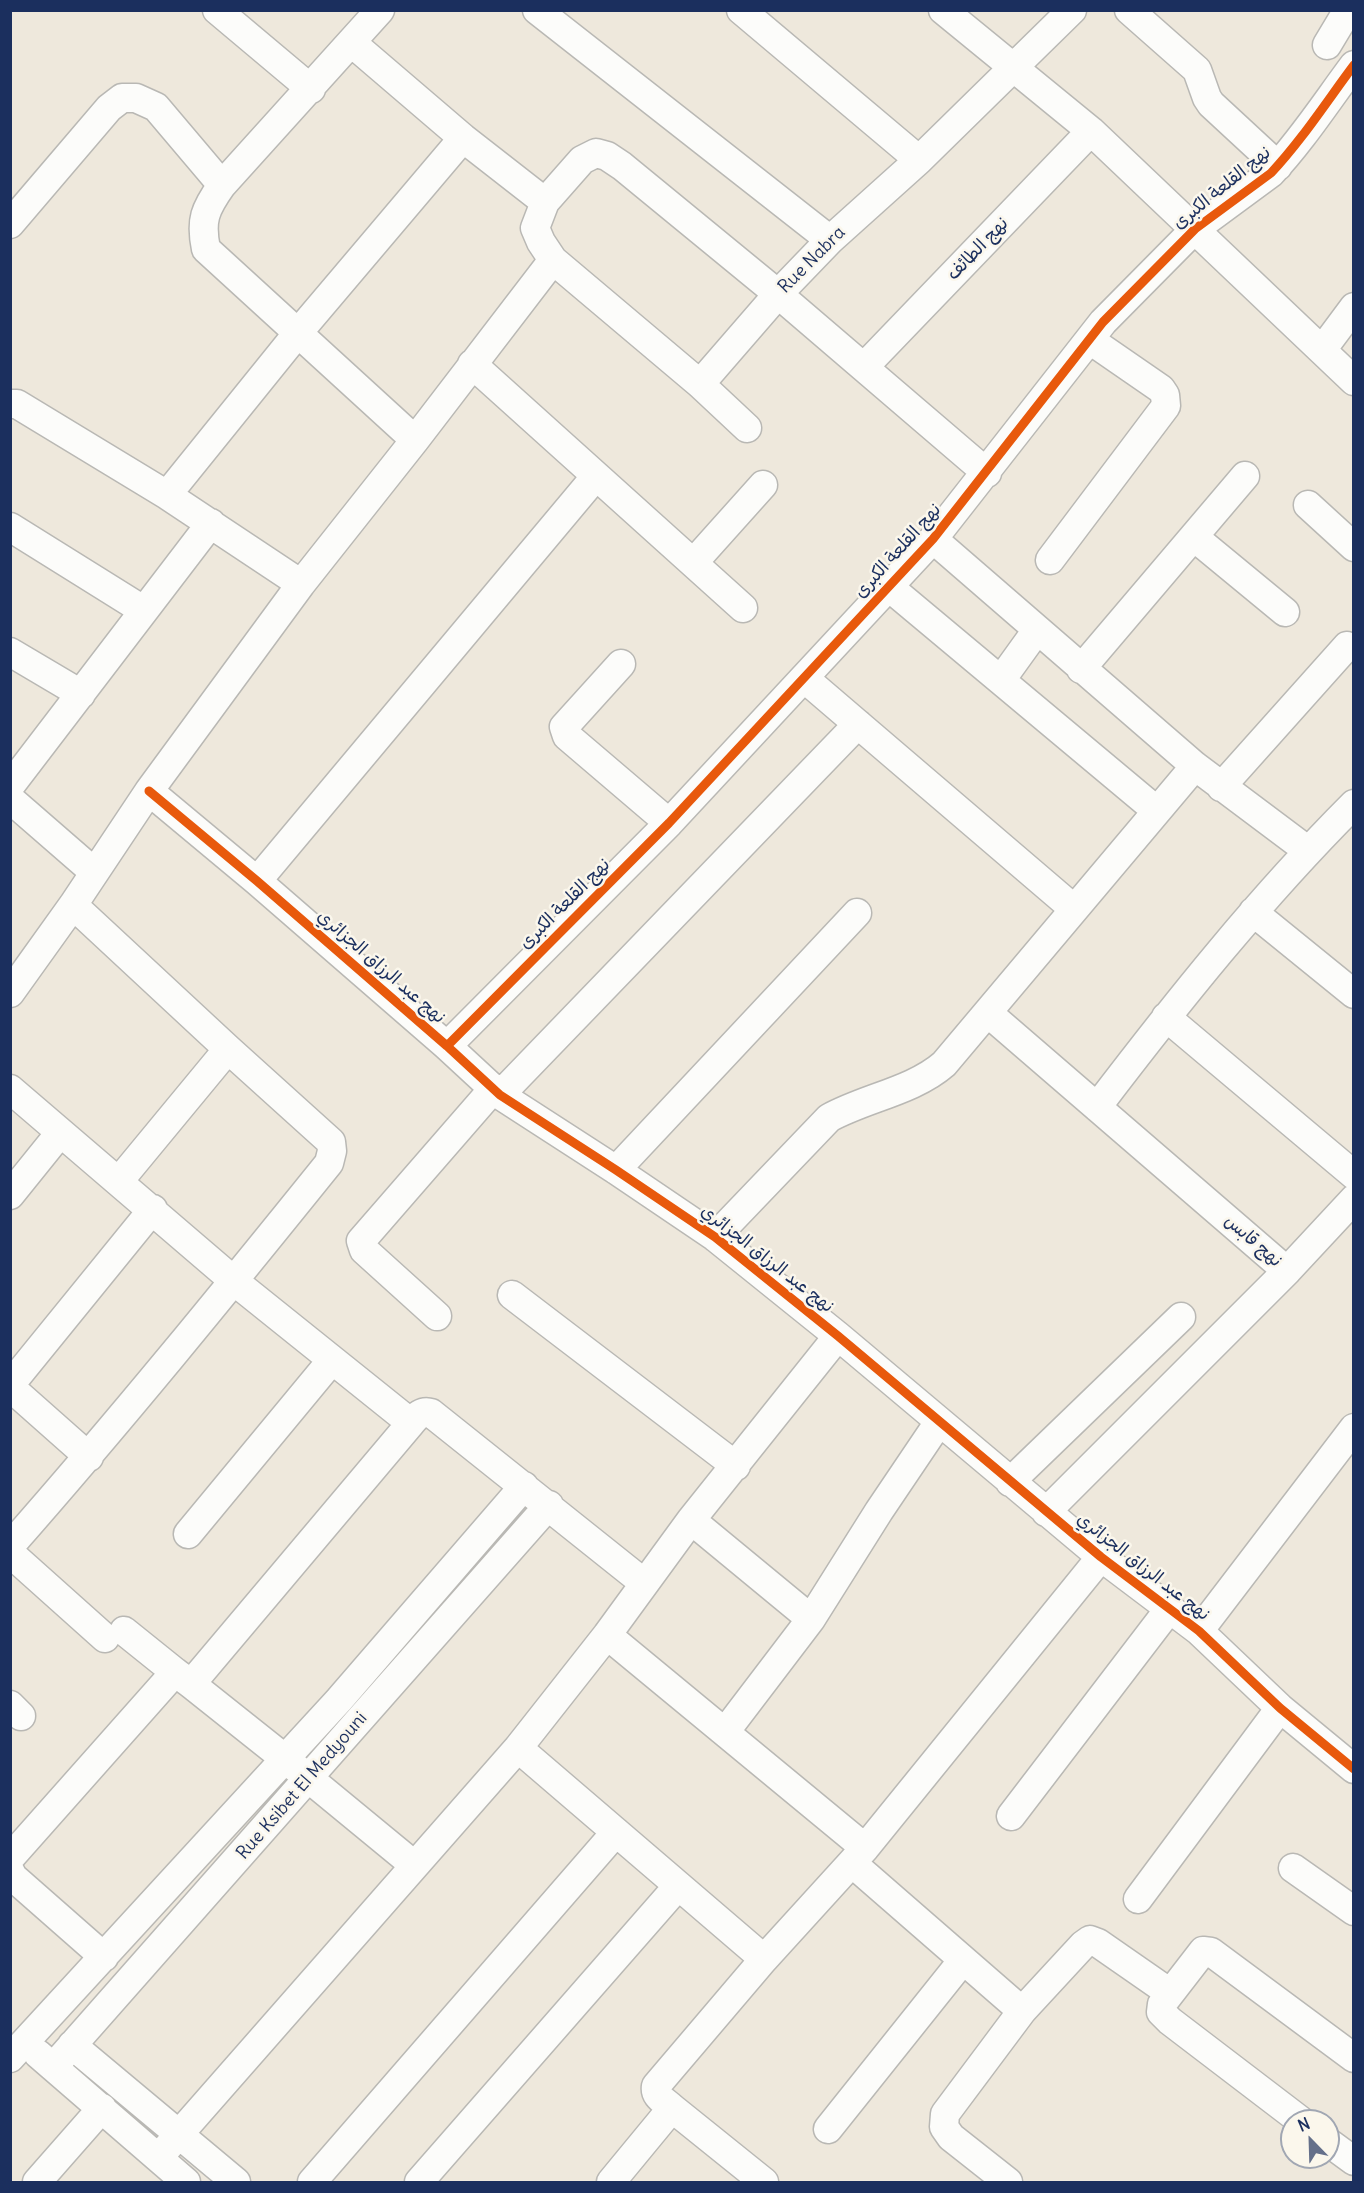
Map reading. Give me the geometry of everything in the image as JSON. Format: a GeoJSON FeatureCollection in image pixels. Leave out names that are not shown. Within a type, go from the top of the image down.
{"type":"FeatureCollection","features":[{"type":"Feature","properties":{"kind":"street"},"geometry":{"type":"LineString","coordinates":[[217,10],[311,88]]}},
{"type":"Feature","properties":{"kind":"street"},"geometry":{"type":"LineString","coordinates":[[380,10],[222,185],[204,213],[203,233],[206,249],[415,440]]}},
{"type":"Feature","properties":{"kind":"street"},"geometry":{"type":"LineString","coordinates":[[537,10],[830,240]]}},
{"type":"Feature","properties":{"kind":"street"},"geometry":{"type":"LineString","coordinates":[[741,10],[919,160]]}},
{"type":"Feature","properties":{"kind":"street"},"geometry":{"type":"LineString","coordinates":[[943,10],[1091,131],[1353,381]]}},
{"type":"Feature","properties":{"kind":"street","name":"Rue Nabra"},"geometry":{"type":"LineString","coordinates":[[700,384],[778,294],[830,240],[919,160],[1072,10]]}},
{"type":"Feature","properties":{"kind":"street"},"geometry":{"type":"LineString","coordinates":[[1129,10],[1197,70],[1204,92],[1211,104],[1278,166]]}},
{"type":"Feature","properties":{"kind":"street"},"geometry":{"type":"LineString","coordinates":[[1327,45],[1348,10]]}},
{"type":"Feature","properties":{"kind":"street"},"geometry":{"type":"LineString","coordinates":[[352,43],[464,138],[545,202]]}},
{"type":"Feature","properties":{"kind":"street","name":"نهج القلعة الكبرى"},"geometry":{"type":"LineString","coordinates":[[447,1046],[669,823],[933,539],[1119,305],[1195,229],[1271,174],[1298,142],[1353,65]]}},
{"type":"Feature","properties":{"kind":"street"},"geometry":{"type":"LineString","coordinates":[[10,224],[109,108],[122,98],[136,98],[156,107],[222,185]]}},
{"type":"Feature","properties":{"kind":"street","name":"نهج الطائف"},"geometry":{"type":"LineString","coordinates":[[864,367],[1091,131]]}},
{"type":"Feature","properties":{"kind":"street"},"geometry":{"type":"LineString","coordinates":[[167,495],[297,334],[464,138]]}},
{"type":"Feature","properties":{"kind":"street"},"geometry":{"type":"LineString","coordinates":[[747,428],[700,384],[553,260],[541,242],[535,228],[545,202],[582,160],[596,153],[607,156],[778,294],[987,473]]}},
{"type":"Feature","properties":{"kind":"street"},"geometry":{"type":"LineString","coordinates":[[10,993],[73,905],[149,791],[301,584],[553,260]]}},
{"type":"Feature","properties":{"kind":"street"},"geometry":{"type":"LineString","coordinates":[[1322,350],[1353,307]]}},
{"type":"Feature","properties":{"kind":"street"},"geometry":{"type":"LineString","coordinates":[[1050,560],[1166,406],[1165,395],[1161,388],[1089,340]]}},
{"type":"Feature","properties":{"kind":"street"},"geometry":{"type":"LineString","coordinates":[[472,364],[743,608]]}},
{"type":"Feature","properties":{"kind":"street"},"geometry":{"type":"LineString","coordinates":[[10,404],[17,404],[167,495],[301,584]]}},
{"type":"Feature","properties":{"kind":"street"},"geometry":{"type":"LineString","coordinates":[[257,881],[596,476]]}},
{"type":"Feature","properties":{"kind":"street"},"geometry":{"type":"LineString","coordinates":[[1081,669],[1245,476]]}},
{"type":"Feature","properties":{"kind":"street"},"geometry":{"type":"LineString","coordinates":[[694,562],[762,485]]}},
{"type":"Feature","properties":{"kind":"street"},"geometry":{"type":"LineString","coordinates":[[1308,505],[1353,547]]}},
{"type":"Feature","properties":{"kind":"street"},"geometry":{"type":"LineString","coordinates":[[10,786],[211,524]]}},
{"type":"Feature","properties":{"kind":"street"},"geometry":{"type":"LineString","coordinates":[[10,526],[143,610]]}},
{"type":"Feature","properties":{"kind":"street"},"geometry":{"type":"LineString","coordinates":[[1194,537],[1285,612]]}},
{"type":"Feature","properties":{"kind":"street"},"geometry":{"type":"LineString","coordinates":[[933,539],[1195,766],[1307,850]]}},
{"type":"Feature","properties":{"kind":"street"},"geometry":{"type":"LineString","coordinates":[[889,587],[1157,811]]}},
{"type":"Feature","properties":{"kind":"street"},"geometry":{"type":"LineString","coordinates":[[1001,680],[1037,630]]}},
{"type":"Feature","properties":{"kind":"street"},"geometry":{"type":"LineString","coordinates":[[1221,787],[1347,646]]}},
{"type":"Feature","properties":{"kind":"street"},"geometry":{"type":"LineString","coordinates":[[10,652],[81,694]]}},
{"type":"Feature","properties":{"kind":"street"},"geometry":{"type":"LineString","coordinates":[[621,664],[564,727],[567,736],[669,823]]}},
{"type":"Feature","properties":{"kind":"street"},"geometry":{"type":"LineString","coordinates":[[804,678],[1074,909]]}},
{"type":"Feature","properties":{"kind":"street"},"geometry":{"type":"LineString","coordinates":[[437,1316],[364,1250],[361,1241],[497,1092],[858,724]]}},
{"type":"Feature","properties":{"kind":"street"},"geometry":{"type":"LineString","coordinates":[[715,1237],[829,1118],[845,1109],[933,1074],[944,1065],[1195,766]]}},
{"type":"Feature","properties":{"kind":"street","name":"نهج عبد الرزاق الجزائري"},"geometry":{"type":"LineString","coordinates":[[149,791],[257,881],[497,1092],[715,1237],[838,1336],[1101,1557],[1199,1631],[1280,1708],[1353,1769]]}},
{"type":"Feature","properties":{"kind":"street"},"geometry":{"type":"LineString","coordinates":[[10,799],[94,872]]}},
{"type":"Feature","properties":{"kind":"street"},"geometry":{"type":"LineString","coordinates":[[1097,1107],[1166,1017],[1253,912],[1307,850],[1353,804]]}},
{"type":"Feature","properties":{"kind":"street"},"geometry":{"type":"LineString","coordinates":[[10,1546],[89,1457],[234,1281],[329,1163],[332,1151],[331,1142],[73,905]]}},
{"type":"Feature","properties":{"kind":"street"},"geometry":{"type":"LineString","coordinates":[[1253,912],[1353,994]]}},
{"type":"Feature","properties":{"kind":"street"},"geometry":{"type":"LineString","coordinates":[[616,1170],[856,913]]}},
{"type":"Feature","properties":{"kind":"street","name":"نهج قابس"},"geometry":{"type":"LineString","coordinates":[[988,1013],[1287,1270],[1046,1512]]}},
{"type":"Feature","properties":{"kind":"street"},"geometry":{"type":"LineString","coordinates":[[1166,1017],[1353,1175]]}},
{"type":"Feature","properties":{"kind":"street"},"geometry":{"type":"LineString","coordinates":[[119,1181],[228,1049]]}},
{"type":"Feature","properties":{"kind":"street"},"geometry":{"type":"LineString","coordinates":[[10,1089],[153,1209],[234,1281],[411,1423]]}},
{"type":"Feature","properties":{"kind":"street"},"geometry":{"type":"LineString","coordinates":[[10,1195],[60,1133]]}},
{"type":"Feature","properties":{"kind":"street"},"geometry":{"type":"LineString","coordinates":[[1287,1270],[1353,1199]]}},
{"type":"Feature","properties":{"kind":"street"},"geometry":{"type":"LineString","coordinates":[[89,1457],[10,1386],[153,1209]]}},
{"type":"Feature","properties":{"kind":"street"},"geometry":{"type":"LineString","coordinates":[[512,1295],[736,1466]]}},
{"type":"Feature","properties":{"kind":"street"},"geometry":{"type":"LineString","coordinates":[[1010,1482],[1181,1317]]}},
{"type":"Feature","properties":{"kind":"street"},"geometry":{"type":"LineString","coordinates":[[159,2157],[518,1748],[607,1635],[691,1520],[838,1336]]}},
{"type":"Feature","properties":{"kind":"street"},"geometry":{"type":"LineString","coordinates":[[188,1534],[332,1360]]}},
{"type":"Feature","properties":{"kind":"street"},"geometry":{"type":"LineString","coordinates":[[10,1858],[183,1678],[420,1413],[426,1411],[431,1413],[644,1583]]}},
{"type":"Feature","properties":{"kind":"street"},"geometry":{"type":"LineString","coordinates":[[725,1732],[811,1619],[939,1422]]}},
{"type":"Feature","properties":{"kind":"street"},"geometry":{"type":"LineString","coordinates":[[1199,1631],[1353,1428]]}},
{"type":"Feature","properties":{"kind":"street","name":"Rue Ksibet El Medyouni"},"geometry":{"type":"LineString","coordinates":[[15,2044],[104,1958],[339,1700],[524,1486]]}},
{"type":"Feature","properties":{"kind":"street","name":"Rue Ksibet El Medyouni"},"geometry":{"type":"LineString","coordinates":[[54,2066],[549,1505]]}},
{"type":"Feature","properties":{"kind":"street"},"geometry":{"type":"LineString","coordinates":[[691,1520],[811,1619]]}},
{"type":"Feature","properties":{"kind":"street"},"geometry":{"type":"LineString","coordinates":[[10,1552],[114,1634],[183,1678],[414,1865]]}},
{"type":"Feature","properties":{"kind":"street"},"geometry":{"type":"LineString","coordinates":[[764,2182],[657,2096],[656,2086],[764,1959],[859,1855],[1101,1557]]}},
{"type":"Feature","properties":{"kind":"street"},"geometry":{"type":"LineString","coordinates":[[1011,1815],[1170,1608]]}},
{"type":"Feature","properties":{"kind":"street"},"geometry":{"type":"LineString","coordinates":[[607,1635],[725,1732],[859,1855],[963,1960],[1023,2011]]}},
{"type":"Feature","properties":{"kind":"street"},"geometry":{"type":"LineString","coordinates":[[1138,1899],[1280,1708]]}},
{"type":"Feature","properties":{"kind":"street"},"geometry":{"type":"LineString","coordinates":[[518,1748],[764,1959]]}},
{"type":"Feature","properties":{"kind":"street"},"geometry":{"type":"LineString","coordinates":[[312,2182],[616,1832]]}},
{"type":"Feature","properties":{"kind":"street"},"geometry":{"type":"LineString","coordinates":[[1293,1868],[1353,1911]]}},
{"type":"Feature","properties":{"kind":"street"},"geometry":{"type":"LineString","coordinates":[[10,1872],[104,1958]]}},
{"type":"Feature","properties":{"kind":"street"},"geometry":{"type":"LineString","coordinates":[[419,2182],[678,1886]]}},
{"type":"Feature","properties":{"kind":"street"},"geometry":{"type":"LineString","coordinates":[[1008,2182],[951,2138],[944,2127],[945,2114],[1023,2011],[1090,1940],[1098,1943],[1170,1993]]}},
{"type":"Feature","properties":{"kind":"street"},"geometry":{"type":"LineString","coordinates":[[1285,2109],[1161,2012],[1161,2004],[1203,1951],[1207,1950],[1353,2058]]}},
{"type":"Feature","properties":{"kind":"street"},"geometry":{"type":"LineString","coordinates":[[828,2129],[963,1960]]}},
{"type":"Feature","properties":{"kind":"street"},"geometry":{"type":"LineString","coordinates":[[15,2044],[54,2066],[186,2182]]}},
{"type":"Feature","properties":{"kind":"street"},"geometry":{"type":"LineString","coordinates":[[72,2045],[236,2182]]}},
{"type":"Feature","properties":{"kind":"street"},"geometry":{"type":"LineString","coordinates":[[37,2182],[102,2108]]}},
{"type":"Feature","properties":{"kind":"street"},"geometry":{"type":"LineString","coordinates":[[611,2182],[672,2108]]}},
{"type":"Feature","properties":{"kind":"street"},"geometry":{"type":"LineString","coordinates":[[1340,2151],[1353,2161]]}},
{"type":"Feature","properties":{"kind":"cycle path"},"geometry":{"type":"LineString","coordinates":[[447,1046],[669,823],[933,539],[1103,322],[1195,229],[1271,173],[1304,134],[1354,65]]}},
{"type":"Feature","properties":{"kind":"cycle path"},"geometry":{"type":"LineString","coordinates":[[149,791],[257,881],[500,1095],[715,1237],[838,1336],[1101,1557],[1199,1631],[1280,1708],[1354,1769]]}}]}
